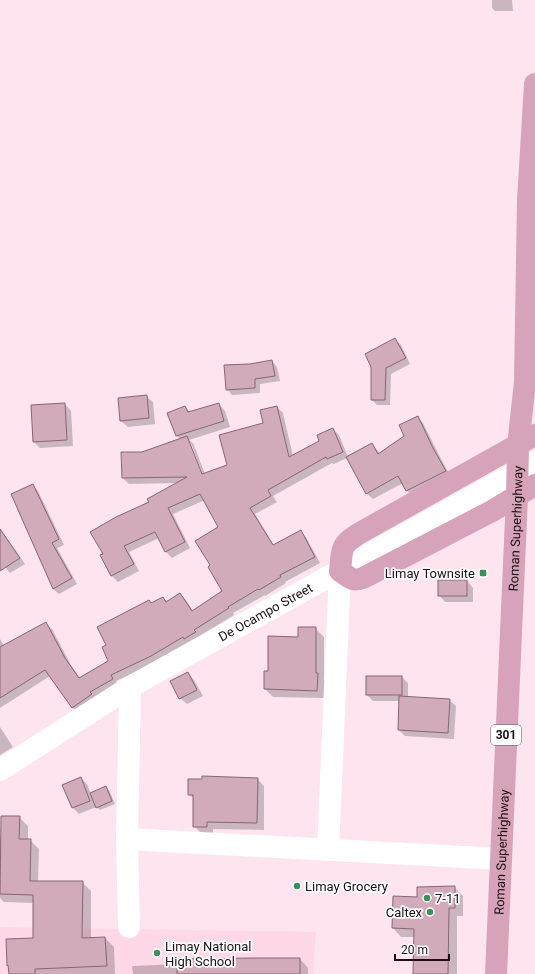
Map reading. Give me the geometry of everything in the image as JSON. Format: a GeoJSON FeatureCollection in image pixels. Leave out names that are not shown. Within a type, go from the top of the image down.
{"type":"FeatureCollection","features":[{"type":"Feature","properties":{"kind":"main road","name":"Roman Superhighway"},"geometry":{"type":"LineString","coordinates":[[496,974],[501,859],[526,490],[526,440],[530,381],[531,276],[528,201],[535,84]]}},
{"type":"Feature","properties":{"kind":"main road"},"geometry":{"type":"LineString","coordinates":[[526,440],[348,541],[343,548],[346,568],[352,579],[357,580],[363,578],[492,511],[526,490]]}},
{"type":"Feature","properties":{"kind":"street","name":"De Ocampo Street"},"geometry":{"type":"LineString","coordinates":[[0,770],[130,687],[535,462]]}},
{"type":"Feature","properties":{"kind":"street"},"geometry":{"type":"LineString","coordinates":[[328,850],[346,568]]}},
{"type":"Feature","properties":{"kind":"street"},"geometry":{"type":"LineString","coordinates":[[129,927],[127,839],[130,687]]}},
{"type":"Feature","properties":{"kind":"street"},"geometry":{"type":"LineString","coordinates":[[127,839],[501,859]]}},
{"type":"Feature","properties":{"kind":"shaded area","name":"Limay National High School"},"geometry":{"type":"Polygon","coordinates":[[[0,927],[316,932],[313,974],[0,974],[0,927]]]}},
{"type":"Feature","properties":{"kind":"building"},"geometry":{"type":"Polygon","coordinates":[[[395,338],[406,358],[386,368],[385,400],[371,400],[371,367],[365,354],[395,338]]]}},
{"type":"Feature","properties":{"kind":"building"},"geometry":{"type":"Polygon","coordinates":[[[272,360],[275,376],[255,379],[255,388],[226,390],[224,365],[250,364],[272,360]]]}},
{"type":"Feature","properties":{"kind":"building"},"geometry":{"type":"Polygon","coordinates":[[[147,395],[149,418],[120,421],[118,398],[147,395]]]}},
{"type":"Feature","properties":{"kind":"building"},"geometry":{"type":"Polygon","coordinates":[[[65,403],[67,440],[33,442],[31,405],[65,403]]]}},
{"type":"Feature","properties":{"kind":"building"},"geometry":{"type":"Polygon","coordinates":[[[219,403],[224,421],[176,436],[167,413],[185,406],[188,412],[219,403]]]}},
{"type":"Feature","properties":{"kind":"building"},"geometry":{"type":"Polygon","coordinates":[[[277,406],[289,457],[319,441],[317,435],[333,428],[343,452],[327,459],[326,457],[268,490],[271,496],[250,508],[273,545],[301,530],[315,557],[280,575],[281,577],[228,607],[229,608],[194,630],[196,632],[184,639],[183,637],[151,656],[111,675],[113,679],[90,692],[92,694],[72,708],[45,670],[0,698],[0,647],[46,622],[65,658],[79,678],[108,661],[102,647],[106,645],[97,627],[149,600],[151,603],[163,597],[166,602],[180,593],[192,611],[222,591],[208,567],[210,565],[195,541],[218,527],[200,494],[168,508],[185,542],[165,552],[155,532],[124,546],[134,564],[111,576],[100,555],[103,554],[90,532],[116,517],[149,502],[147,499],[187,477],[122,478],[121,452],[142,452],[187,436],[202,474],[227,465],[219,435],[263,423],[260,410],[277,406]]]}},
{"type":"Feature","properties":{"kind":"building"},"geometry":{"type":"Polygon","coordinates":[[[418,416],[446,471],[406,491],[398,476],[366,494],[346,457],[372,443],[378,454],[404,436],[399,425],[418,416]]]}},
{"type":"Feature","properties":{"kind":"building"},"geometry":{"type":"Polygon","coordinates":[[[33,484],[59,539],[52,543],[72,578],[53,589],[11,494],[33,484]]]}},
{"type":"Feature","properties":{"kind":"building"},"geometry":{"type":"Polygon","coordinates":[[[0,529],[20,558],[0,571],[0,529]]]}},
{"type":"Feature","properties":{"kind":"building"},"geometry":{"type":"Polygon","coordinates":[[[438,580],[467,580],[467,596],[438,596],[438,580]]]}},
{"type":"Feature","properties":{"kind":"building"},"geometry":{"type":"Polygon","coordinates":[[[298,627],[316,627],[316,673],[318,673],[317,691],[264,689],[264,671],[268,671],[268,636],[298,637],[298,627]]]}},
{"type":"Feature","properties":{"kind":"building"},"geometry":{"type":"Polygon","coordinates":[[[188,672],[197,690],[179,699],[170,681],[188,672]]]}},
{"type":"Feature","properties":{"kind":"building"},"geometry":{"type":"Polygon","coordinates":[[[366,676],[402,676],[402,695],[366,695],[366,676]]]}},
{"type":"Feature","properties":{"kind":"building"},"geometry":{"type":"Polygon","coordinates":[[[399,696],[450,699],[448,733],[398,730],[399,696]]]}},
{"type":"Feature","properties":{"kind":"building"},"geometry":{"type":"Polygon","coordinates":[[[202,776],[258,778],[257,823],[207,822],[207,827],[193,827],[193,795],[188,795],[188,779],[202,779],[202,776]]]}},
{"type":"Feature","properties":{"kind":"building"},"geometry":{"type":"Polygon","coordinates":[[[81,777],[90,801],[72,808],[62,785],[81,777]]]}},
{"type":"Feature","properties":{"kind":"building"},"geometry":{"type":"Polygon","coordinates":[[[106,786],[112,801],[96,808],[90,793],[106,786]]]}},
{"type":"Feature","properties":{"kind":"building"},"geometry":{"type":"Polygon","coordinates":[[[1,816],[20,816],[19,839],[31,839],[30,881],[83,881],[82,938],[105,937],[107,966],[35,969],[35,974],[9,974],[8,965],[7,966],[6,939],[33,938],[33,895],[0,894],[1,816]]]}},
{"type":"Feature","properties":{"kind":"building"},"geometry":{"type":"Polygon","coordinates":[[[455,886],[455,908],[449,908],[448,974],[413,974],[414,929],[392,928],[393,896],[417,897],[417,887],[455,886]]]}},
{"type":"Feature","properties":{"kind":"building"},"geometry":{"type":"Polygon","coordinates":[[[300,958],[300,974],[177,974],[177,959],[300,958]]]}},
{"type":"Feature","properties":{"kind":"place","name":"Limay Townsite"},"geometry":{"type":"Point","coordinates":[483,573]}},
{"type":"Feature","properties":{"kind":"place","name":"Limay Grocery"},"geometry":{"type":"Point","coordinates":[297,886]}},
{"type":"Feature","properties":{"kind":"place","name":"7-11"},"geometry":{"type":"Point","coordinates":[427,898]}},
{"type":"Feature","properties":{"kind":"place","name":"Caltex"},"geometry":{"type":"Point","coordinates":[430,912]}},
{"type":"Feature","properties":{"kind":"place","name":"Limay National High School"},"geometry":{"type":"Point","coordinates":[157,953]}}]}
